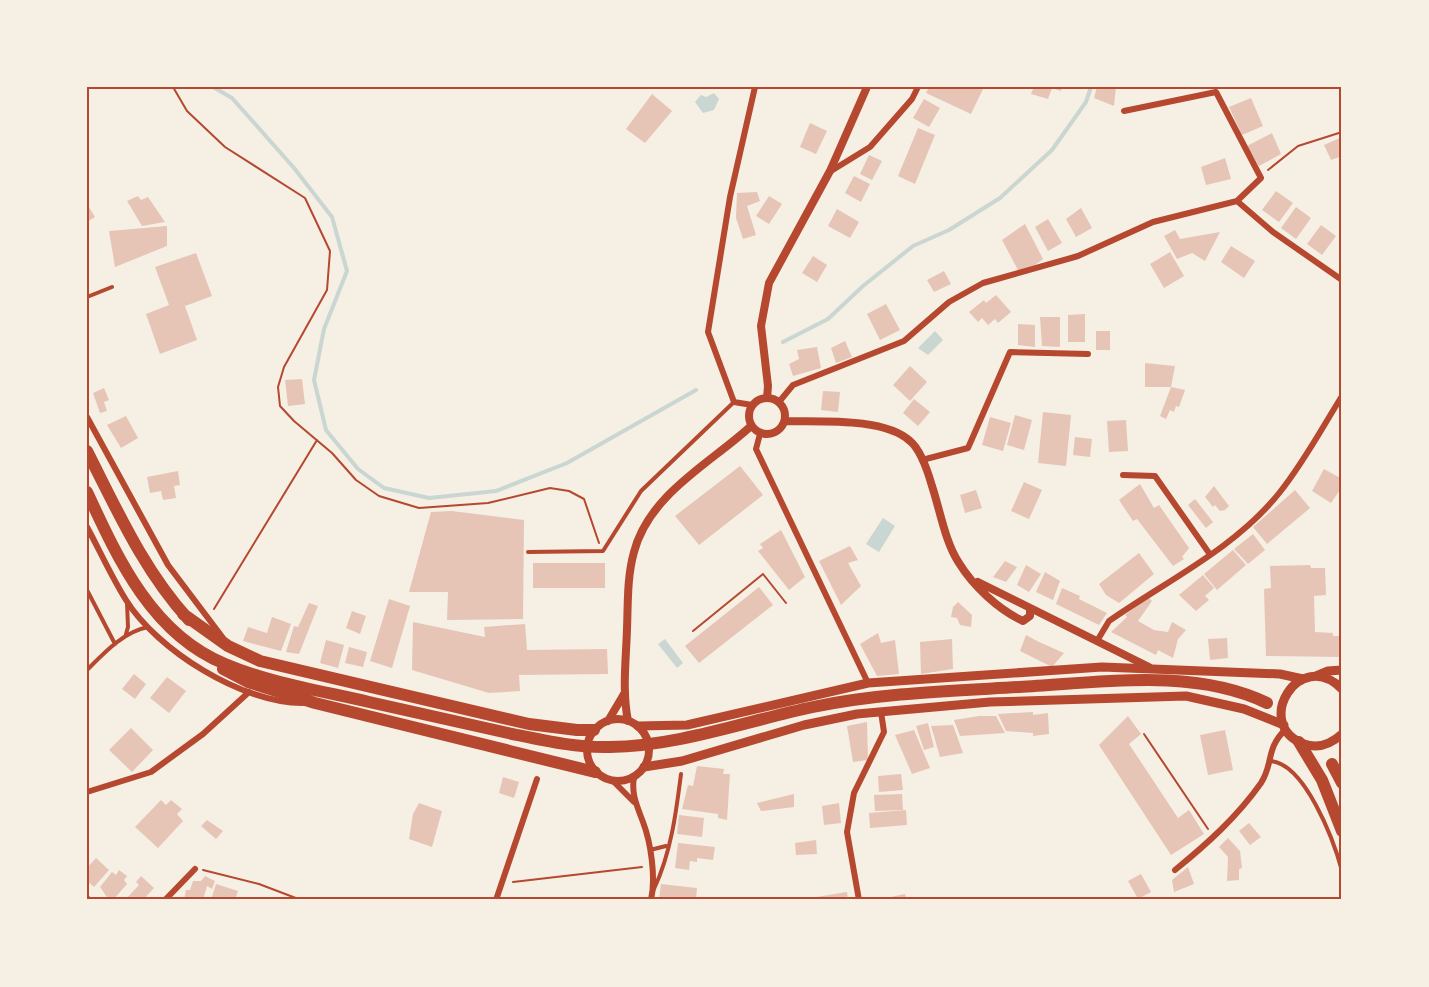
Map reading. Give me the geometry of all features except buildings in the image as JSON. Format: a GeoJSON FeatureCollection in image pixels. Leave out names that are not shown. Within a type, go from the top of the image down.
{"type":"FeatureCollection","features":[{"type":"Feature","properties":{"kind":"highway"},"geometry":{"type":"LineString","coordinates":[[87,451],[153,575],[183,614],[205,636],[235,658],[279,680]]}},
{"type":"Feature","properties":{"kind":"highway"},"geometry":{"type":"LineString","coordinates":[[87,492],[116,554],[142,595],[162,620],[213,663],[248,682],[315,703],[595,772]]}},
{"type":"Feature","properties":{"kind":"highway"},"geometry":{"type":"LineString","coordinates":[[183,614],[228,646],[260,662],[529,724],[594,730]]}},
{"type":"Feature","properties":{"kind":"highway"},"geometry":{"type":"LineString","coordinates":[[189,643],[226,664],[279,680],[440,718],[571,745],[610,747],[673,741],[811,707],[923,692],[1114,682],[1179,682],[1222,687],[1268,703]]}},
{"type":"Feature","properties":{"kind":"highway"},"geometry":{"type":"LineString","coordinates":[[1299,742],[1322,780],[1342,831]]}},
{"type":"Feature","properties":{"kind":"highway"},"geometry":{"type":"LineString","coordinates":[[1332,764],[1342,783]]}},
{"type":"Feature","properties":{"kind":"main road"},"geometry":{"type":"LineString","coordinates":[[638,726],[687,725],[868,683],[1102,667],[1149,667],[1280,674],[1303,679]]}},
{"type":"Feature","properties":{"kind":"main road"},"geometry":{"type":"LineString","coordinates":[[1285,727],[1281,707],[1288,690],[1303,679],[1328,671],[1342,670]]}},
{"type":"Feature","properties":{"kind":"main road"},"geometry":{"type":"LineString","coordinates":[[1315,676],[1333,681],[1342,689]]}},
{"type":"Feature","properties":{"kind":"main road"},"geometry":{"type":"LineString","coordinates":[[644,767],[682,761],[804,725],[857,714],[1053,698],[1169,696],[1220,703],[1285,727],[1299,742],[1322,746],[1342,734]]}},
{"type":"Feature","properties":{"kind":"street"},"geometry":{"type":"LineString","coordinates":[[752,405],[748,415],[751,426],[760,434],[773,434],[778,431],[785,420],[785,410],[779,402],[767,398],[752,405],[734,402],[708,332],[730,197],[755,87]]}},
{"type":"Feature","properties":{"kind":"street"},"geometry":{"type":"LineString","coordinates":[[767,398],[762,311],[769,283],[830,171],[867,87]]}},
{"type":"Feature","properties":{"kind":"street"},"geometry":{"type":"LineString","coordinates":[[830,171],[870,147],[912,99],[918,87]]}},
{"type":"Feature","properties":{"kind":"street"},"geometry":{"type":"LineString","coordinates":[[779,402],[793,385],[904,341],[949,302],[983,283],[1078,256],[1154,222],[1237,201],[1261,178],[1216,92],[1124,111]]}},
{"type":"Feature","properties":{"kind":"street"},"geometry":{"type":"LineString","coordinates":[[1237,201],[1273,232],[1342,280]]}},
{"type":"Feature","properties":{"kind":"street"},"geometry":{"type":"LineString","coordinates":[[922,460],[968,448],[1010,352],[1088,354]]}},
{"type":"Feature","properties":{"kind":"street"},"geometry":{"type":"LineString","coordinates":[[1097,641],[1109,621],[1234,537],[1279,494],[1313,447],[1342,396]]}},
{"type":"Feature","properties":{"kind":"street"},"geometry":{"type":"LineString","coordinates":[[87,417],[162,555],[228,646]]}},
{"type":"Feature","properties":{"kind":"street"},"geometry":{"type":"LineString","coordinates":[[785,420],[863,424],[888,430],[911,441],[922,460],[958,562],[971,578],[1013,616],[1023,621],[1030,616],[1030,609]]}},
{"type":"Feature","properties":{"kind":"street"},"geometry":{"type":"LineString","coordinates":[[628,721],[624,693],[630,570],[641,534],[653,515],[685,480],[751,426]]}},
{"type":"Feature","properties":{"kind":"street"},"geometry":{"type":"LineString","coordinates":[[760,434],[756,448],[868,683]]}},
{"type":"Feature","properties":{"kind":"street"},"geometry":{"type":"LineString","coordinates":[[1123,475],[1155,476],[1209,553]]}},
{"type":"Feature","properties":{"kind":"street"},"geometry":{"type":"LineString","coordinates":[[87,527],[126,601],[148,627],[187,660],[222,681],[249,692],[294,703],[315,703]]}},
{"type":"Feature","properties":{"kind":"street"},"geometry":{"type":"LineString","coordinates":[[971,578],[1149,667]]}},
{"type":"Feature","properties":{"kind":"street"},"geometry":{"type":"LineString","coordinates":[[87,792],[151,772],[203,734],[249,692]]}},
{"type":"Feature","properties":{"kind":"street"},"geometry":{"type":"LineString","coordinates":[[624,693],[608,720],[594,730],[589,737],[587,755],[595,772],[613,781],[636,805]]}},
{"type":"Feature","properties":{"kind":"street"},"geometry":{"type":"LineString","coordinates":[[859,900],[847,832],[854,793],[884,732],[881,712]]}},
{"type":"Feature","properties":{"kind":"street"},"geometry":{"type":"LineString","coordinates":[[608,720],[628,721],[638,726],[648,741],[649,750],[644,767],[634,777],[613,781]]}},
{"type":"Feature","properties":{"kind":"street"},"geometry":{"type":"LineString","coordinates":[[1175,870],[1214,838],[1262,781],[1273,741],[1285,727]]}},
{"type":"Feature","properties":{"kind":"street"},"geometry":{"type":"LineString","coordinates":[[634,777],[632,789],[644,823],[649,850],[653,892],[651,900]]}},
{"type":"Feature","properties":{"kind":"street"},"geometry":{"type":"LineString","coordinates":[[496,900],[537,779]]}},
{"type":"Feature","properties":{"kind":"street"},"geometry":{"type":"LineString","coordinates":[[165,900],[195,869]]}},
{"type":"Feature","properties":{"kind":"lane"},"geometry":{"type":"LineString","coordinates":[[87,297],[112,287]]}},
{"type":"Feature","properties":{"kind":"lane"},"geometry":{"type":"LineString","coordinates":[[528,552],[603,551],[641,491],[734,402]]}},
{"type":"Feature","properties":{"kind":"lane"},"geometry":{"type":"LineString","coordinates":[[87,590],[115,644]]}},
{"type":"Feature","properties":{"kind":"lane"},"geometry":{"type":"LineString","coordinates":[[122,639],[128,627],[126,601]]}},
{"type":"Feature","properties":{"kind":"lane"},"geometry":{"type":"LineString","coordinates":[[87,670],[122,639],[134,631],[148,627]]}},
{"type":"Feature","properties":{"kind":"lane"},"geometry":{"type":"LineString","coordinates":[[1269,761],[1283,763],[1296,776],[1321,817],[1342,871]]}},
{"type":"Feature","properties":{"kind":"lane"},"geometry":{"type":"LineString","coordinates":[[653,892],[664,869],[666,846],[674,828],[681,774]]}},
{"type":"Feature","properties":{"kind":"lane"},"geometry":{"type":"LineString","coordinates":[[649,850],[666,846]]}},
{"type":"Feature","properties":{"kind":"path"},"geometry":{"type":"LineString","coordinates":[[173,87],[187,111],[225,147],[305,198],[330,251],[327,290],[284,367],[278,387],[280,406],[356,480],[379,496],[419,508],[488,503],[550,488],[569,491],[584,499],[603,551]]}},
{"type":"Feature","properties":{"kind":"path"},"geometry":{"type":"LineString","coordinates":[[1261,178],[1289,151],[1318,138],[1342,132]]}},
{"type":"Feature","properties":{"kind":"path"},"geometry":{"type":"LineString","coordinates":[[208,619],[317,440]]}},
{"type":"Feature","properties":{"kind":"path"},"geometry":{"type":"LineString","coordinates":[[693,631],[763,574],[786,603]]}},
{"type":"Feature","properties":{"kind":"path"},"geometry":{"type":"LineString","coordinates":[[1144,734],[1214,838]]}},
{"type":"Feature","properties":{"kind":"path"},"geometry":{"type":"LineString","coordinates":[[501,883],[650,866]]}},
{"type":"Feature","properties":{"kind":"path"},"geometry":{"type":"LineString","coordinates":[[195,869],[209,870],[302,900]]}},
{"type":"Feature","properties":{"kind":"shaded area"},"geometry":{"type":"Polygon","coordinates":[[[714,93],[719,99],[714,110],[703,113],[695,102],[701,95],[706,97],[714,93]]]}},
{"type":"Feature","properties":{"kind":"shaded area"},"geometry":{"type":"Polygon","coordinates":[[[935,331],[943,340],[928,355],[918,348],[935,331]]]}},
{"type":"Feature","properties":{"kind":"shaded area"},"geometry":{"type":"Polygon","coordinates":[[[883,518],[895,526],[879,552],[866,544],[883,518]]]}},
{"type":"Feature","properties":{"kind":"shaded area"},"geometry":{"type":"Polygon","coordinates":[[[665,639],[683,663],[677,668],[658,644],[665,639]]]}},
{"type":"Feature","properties":{"kind":"waterway"},"geometry":{"type":"LineString","coordinates":[[213,87],[232,98],[294,168],[332,217],[347,271],[324,329],[314,380],[326,430],[358,469],[384,488],[429,498],[496,491],[567,463],[696,390]]}},
{"type":"Feature","properties":{"kind":"waterway"},"geometry":{"type":"LineString","coordinates":[[783,342],[828,319],[863,286],[913,246],[949,230],[1000,198],[1052,150],[1086,102],[1091,87]]}}]}
